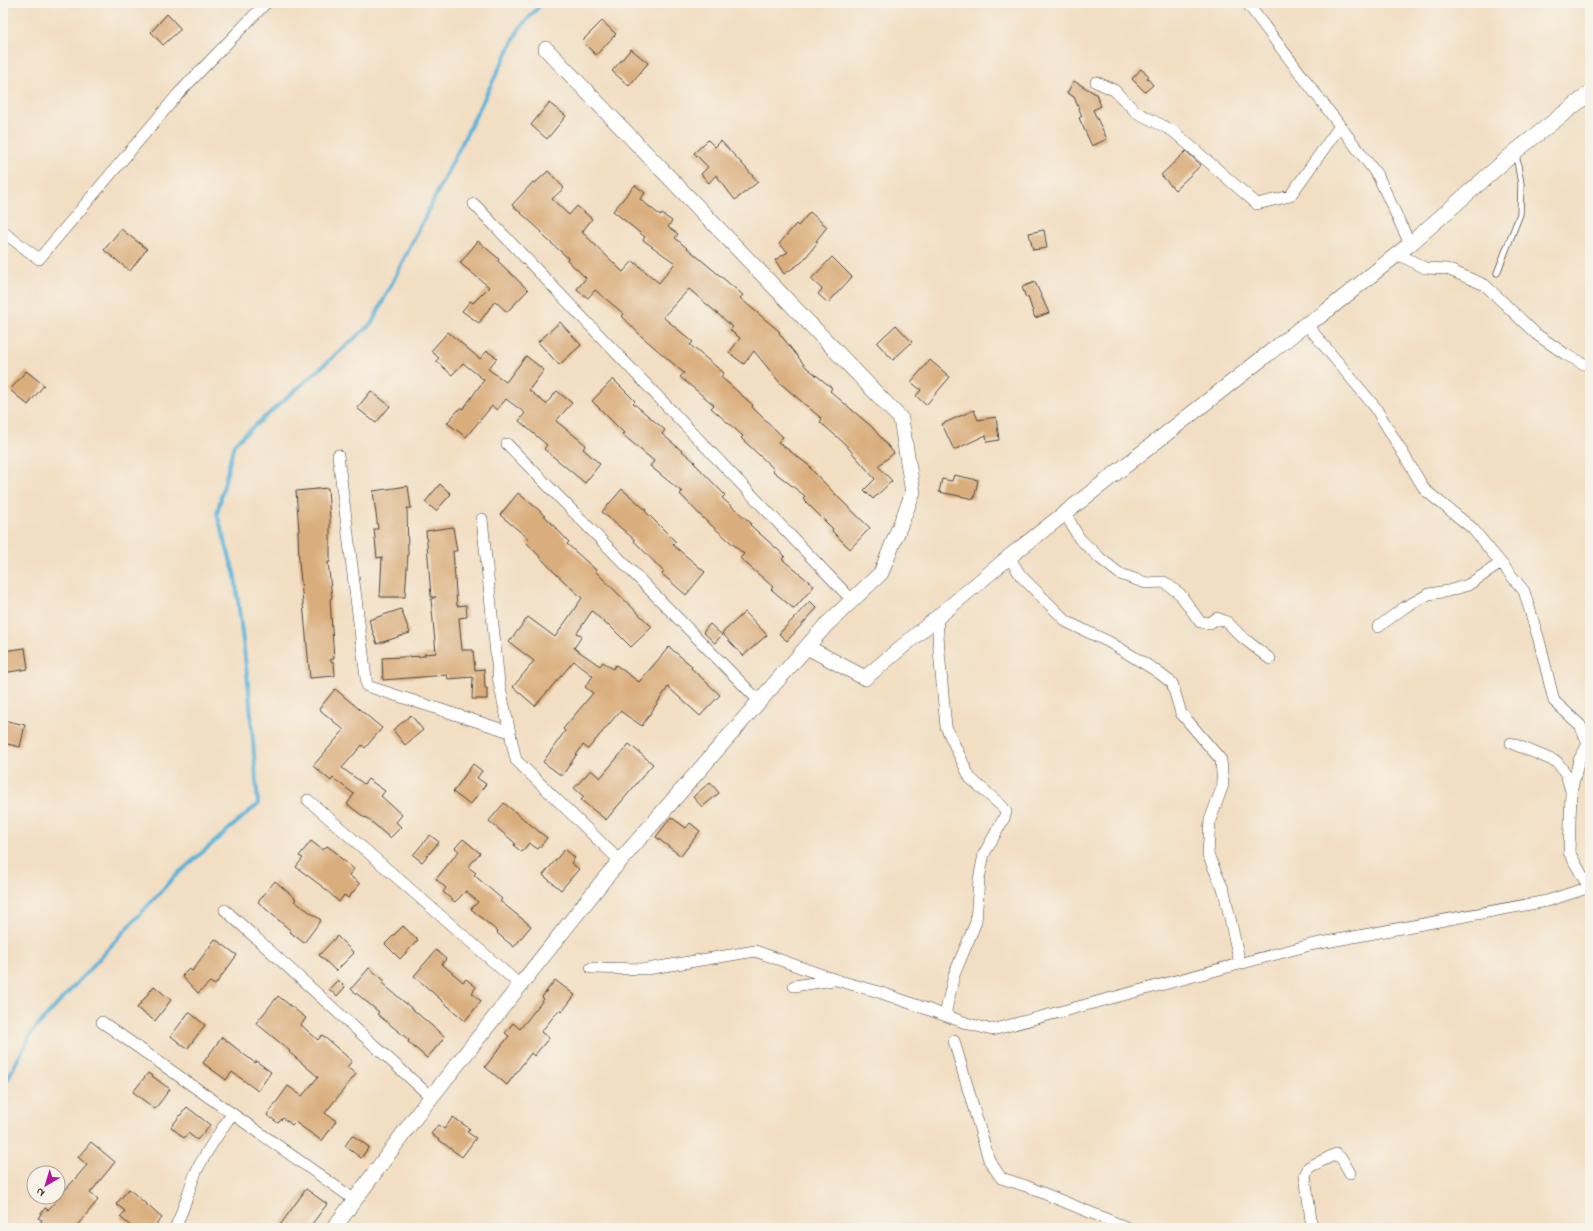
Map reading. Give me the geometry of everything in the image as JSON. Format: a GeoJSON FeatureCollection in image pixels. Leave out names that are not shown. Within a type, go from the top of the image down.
{"type":"FeatureCollection","features":[{"type":"Feature","properties":{"kind":"street"},"geometry":{"type":"LineString","coordinates":[[3,232],[39,259],[179,93],[266,3]]}},
{"type":"Feature","properties":{"kind":"street"},"geometry":{"type":"LineString","coordinates":[[1247,3],[1378,176],[1410,244]]}},
{"type":"Feature","properties":{"kind":"street"},"geometry":{"type":"LineString","coordinates":[[334,1228],[431,1097],[620,861],[825,626],[881,573],[913,493],[901,419],[546,49]]}},
{"type":"Feature","properties":{"kind":"street"},"geometry":{"type":"LineString","coordinates":[[1096,82],[1114,90],[1136,112],[1173,131],[1257,204],[1290,196],[1340,126]]}},
{"type":"Feature","properties":{"kind":"street"},"geometry":{"type":"LineString","coordinates":[[807,647],[865,678],[1009,557],[1306,324],[1320,317],[1410,244],[1516,151],[1590,93]]}},
{"type":"Feature","properties":{"kind":"street"},"geometry":{"type":"LineString","coordinates":[[474,204],[852,600]]}},
{"type":"Feature","properties":{"kind":"street"},"geometry":{"type":"LineString","coordinates":[[1398,254],[1425,268],[1447,269],[1484,285],[1536,334],[1565,354],[1590,367]]}},
{"type":"Feature","properties":{"kind":"street"},"geometry":{"type":"LineString","coordinates":[[591,968],[647,969],[755,951],[836,980],[879,992],[969,1024],[992,1030],[1310,945],[1547,901],[1590,888],[1569,852],[1571,792],[1579,760],[1588,744],[1580,725],[1554,701],[1539,640],[1524,591],[1472,528],[1425,490],[1375,407],[1306,324]]}},
{"type":"Feature","properties":{"kind":"street"},"geometry":{"type":"LineString","coordinates":[[507,444],[759,701]]}},
{"type":"Feature","properties":{"kind":"street"},"geometry":{"type":"LineString","coordinates":[[338,455],[366,686],[510,732]]}},
{"type":"Feature","properties":{"kind":"street"},"geometry":{"type":"LineString","coordinates":[[1065,513],[1079,538],[1101,559],[1120,574],[1146,583],[1164,582],[1180,594],[1200,622],[1210,623],[1217,618],[1227,622],[1242,637],[1270,659]]}},
{"type":"Feature","properties":{"kind":"street"},"geometry":{"type":"LineString","coordinates":[[482,519],[499,683],[516,760],[620,861]]}},
{"type":"Feature","properties":{"kind":"street"},"geometry":{"type":"LineString","coordinates":[[1009,557],[1021,576],[1067,622],[1109,642],[1155,670],[1172,683],[1181,713],[1221,760],[1222,785],[1210,820],[1208,855],[1224,891],[1240,964]]}},
{"type":"Feature","properties":{"kind":"street"},"geometry":{"type":"LineString","coordinates":[[1378,627],[1417,600],[1429,594],[1448,591],[1468,585],[1501,563]]}},
{"type":"Feature","properties":{"kind":"street"},"geometry":{"type":"LineString","coordinates":[[937,616],[946,727],[970,778],[1003,807],[1006,812],[984,854],[979,879],[976,922],[954,975],[945,1015]]}},
{"type":"Feature","properties":{"kind":"street"},"geometry":{"type":"LineString","coordinates":[[1511,743],[1557,762],[1566,774],[1571,792]]}},
{"type":"Feature","properties":{"kind":"street"},"geometry":{"type":"LineString","coordinates":[[308,800],[520,985]]}},
{"type":"Feature","properties":{"kind":"street"},"geometry":{"type":"LineString","coordinates":[[226,910],[431,1097]]}},
{"type":"Feature","properties":{"kind":"street"},"geometry":{"type":"LineString","coordinates":[[794,986],[836,980]]}},
{"type":"Feature","properties":{"kind":"street"},"geometry":{"type":"LineString","coordinates":[[102,1022],[355,1200]]}},
{"type":"Feature","properties":{"kind":"street"},"geometry":{"type":"LineString","coordinates":[[954,1041],[989,1160],[1000,1178],[1026,1186],[1128,1228]]}},
{"type":"Feature","properties":{"kind":"street"},"geometry":{"type":"LineString","coordinates":[[176,1228],[196,1173],[208,1149],[232,1114]]}},
{"type":"Feature","properties":{"kind":"street"},"geometry":{"type":"LineString","coordinates":[[1312,1228],[1305,1175],[1309,1167],[1336,1154],[1342,1159],[1350,1174]]}},
{"type":"Feature","properties":{"kind":"lane"},"geometry":{"type":"LineString","coordinates":[[1497,273],[1520,214],[1521,184],[1516,151]]}},
{"type":"Feature","properties":{"kind":"building"},"geometry":{"type":"Polygon","coordinates":[[[167,14],[181,29],[163,45],[151,32],[167,14]]]}},
{"type":"Feature","properties":{"kind":"building"},"geometry":{"type":"Polygon","coordinates":[[[602,21],[616,34],[596,55],[582,41],[602,21]]]}},
{"type":"Feature","properties":{"kind":"building"},"geometry":{"type":"Polygon","coordinates":[[[631,49],[648,63],[629,86],[612,71],[631,49]]]}},
{"type":"Feature","properties":{"kind":"building"},"geometry":{"type":"Polygon","coordinates":[[[1141,69],[1149,76],[1147,78],[1153,85],[1145,92],[1132,79],[1141,69]]]}},
{"type":"Feature","properties":{"kind":"building"},"geometry":{"type":"Polygon","coordinates":[[[1074,81],[1096,94],[1101,106],[1093,110],[1107,139],[1092,146],[1079,118],[1082,116],[1074,97],[1067,93],[1074,81]]]}},
{"type":"Feature","properties":{"kind":"building"},"geometry":{"type":"Polygon","coordinates":[[[549,103],[566,116],[547,139],[531,125],[549,103]]]}},
{"type":"Feature","properties":{"kind":"building"},"geometry":{"type":"Polygon","coordinates":[[[708,140],[715,147],[721,141],[758,182],[735,200],[716,175],[709,183],[701,174],[708,167],[694,153],[708,140]]]}},
{"type":"Feature","properties":{"kind":"building"},"geometry":{"type":"Polygon","coordinates":[[[1186,151],[1201,165],[1175,190],[1161,175],[1186,151]]]}},
{"type":"Feature","properties":{"kind":"building"},"geometry":{"type":"Polygon","coordinates":[[[548,171],[564,188],[552,199],[569,215],[577,206],[592,219],[582,232],[623,272],[633,261],[659,283],[675,263],[643,240],[645,237],[613,211],[635,185],[645,193],[640,199],[661,216],[662,214],[672,221],[668,227],[678,234],[675,238],[743,295],[740,298],[780,332],[779,333],[806,367],[832,388],[830,391],[872,427],[894,453],[878,466],[892,481],[873,499],[864,490],[875,479],[844,443],[820,422],[822,419],[780,383],[754,351],[744,364],[729,353],[740,338],[730,330],[733,327],[689,289],[663,317],[693,342],[690,345],[724,373],[721,377],[753,405],[752,407],[783,437],[778,442],[811,467],[810,468],[870,528],[850,549],[832,531],[833,529],[803,499],[805,496],[773,471],[774,469],[741,438],[743,436],[711,408],[714,405],[680,377],[684,373],[640,335],[622,316],[624,314],[595,290],[588,298],[577,289],[586,278],[567,260],[568,258],[541,234],[542,232],[512,205],[533,182],[535,183],[548,171]]]}},
{"type":"Feature","properties":{"kind":"building"},"geometry":{"type":"Polygon","coordinates":[[[810,212],[827,227],[816,241],[818,242],[802,262],[784,274],[775,260],[788,252],[779,244],[796,224],[798,226],[810,212]]]}},
{"type":"Feature","properties":{"kind":"building"},"geometry":{"type":"Polygon","coordinates":[[[121,229],[147,249],[130,271],[104,250],[121,229]]]}},
{"type":"Feature","properties":{"kind":"building"},"geometry":{"type":"Polygon","coordinates":[[[1044,230],[1047,248],[1033,250],[1029,233],[1044,230]]]}},
{"type":"Feature","properties":{"kind":"building"},"geometry":{"type":"Polygon","coordinates":[[[478,241],[499,259],[498,261],[528,290],[507,312],[495,301],[479,323],[462,311],[470,301],[473,303],[489,287],[460,263],[478,241]]]}},
{"type":"Feature","properties":{"kind":"building"},"geometry":{"type":"Polygon","coordinates":[[[832,257],[852,277],[828,303],[818,294],[822,289],[811,279],[832,257]]]}},
{"type":"Feature","properties":{"kind":"building"},"geometry":{"type":"Polygon","coordinates":[[[1035,282],[1049,313],[1035,318],[1028,297],[1026,298],[1022,287],[1035,282]]]}},
{"type":"Feature","properties":{"kind":"building"},"geometry":{"type":"Polygon","coordinates":[[[560,322],[581,345],[559,365],[538,342],[560,322]]]}},
{"type":"Feature","properties":{"kind":"building"},"geometry":{"type":"Polygon","coordinates":[[[896,325],[912,342],[893,360],[877,343],[896,325]]]}},
{"type":"Feature","properties":{"kind":"building"},"geometry":{"type":"Polygon","coordinates":[[[448,332],[480,359],[487,351],[497,358],[488,369],[506,382],[526,356],[544,370],[529,390],[546,404],[557,391],[572,403],[556,421],[586,445],[583,449],[600,464],[585,483],[544,449],[547,445],[519,421],[525,413],[506,399],[497,410],[492,406],[466,437],[447,423],[461,407],[463,409],[484,380],[463,363],[452,375],[436,361],[439,358],[431,351],[448,332]]]}},
{"type":"Feature","properties":{"kind":"building"},"geometry":{"type":"Polygon","coordinates":[[[930,360],[950,377],[926,405],[916,396],[921,390],[911,382],[930,360]]]}},
{"type":"Feature","properties":{"kind":"building"},"geometry":{"type":"Polygon","coordinates":[[[26,371],[44,385],[28,405],[10,390],[26,371]]]}},
{"type":"Feature","properties":{"kind":"building"},"geometry":{"type":"Polygon","coordinates":[[[613,379],[635,401],[633,403],[665,430],[662,434],[695,462],[694,463],[725,495],[722,498],[751,523],[750,525],[785,556],[782,559],[814,586],[794,609],[771,589],[773,587],[740,558],[744,554],[703,518],[680,494],[682,492],[650,466],[654,461],[622,434],[624,433],[592,401],[613,379]]]}},
{"type":"Feature","properties":{"kind":"building"},"geometry":{"type":"Polygon","coordinates":[[[371,391],[390,406],[376,423],[357,408],[371,391]]]}},
{"type":"Feature","properties":{"kind":"building"},"geometry":{"type":"Polygon","coordinates":[[[974,410],[978,420],[996,417],[999,440],[987,442],[986,435],[954,450],[942,424],[974,410]]]}},
{"type":"Feature","properties":{"kind":"building"},"geometry":{"type":"Polygon","coordinates":[[[954,475],[978,480],[974,499],[939,492],[942,479],[952,481],[954,475]]]}},
{"type":"Feature","properties":{"kind":"building"},"geometry":{"type":"Polygon","coordinates":[[[440,484],[451,494],[436,511],[425,502],[440,484]]]}},
{"type":"Feature","properties":{"kind":"building"},"geometry":{"type":"Polygon","coordinates":[[[408,486],[411,508],[407,508],[408,554],[405,597],[380,597],[382,557],[377,558],[374,529],[378,529],[373,491],[408,486]]]}},
{"type":"Feature","properties":{"kind":"building"},"geometry":{"type":"Polygon","coordinates":[[[328,488],[330,562],[328,562],[332,598],[330,599],[334,659],[330,660],[331,662],[334,662],[335,676],[310,678],[299,561],[299,531],[296,491],[328,488]]]}},
{"type":"Feature","properties":{"kind":"building"},"geometry":{"type":"Polygon","coordinates":[[[622,489],[646,510],[645,511],[676,542],[673,545],[705,572],[686,595],[662,574],[664,572],[634,541],[635,540],[602,512],[622,489]]]}},
{"type":"Feature","properties":{"kind":"building"},"geometry":{"type":"Polygon","coordinates":[[[518,493],[539,510],[569,542],[567,544],[596,570],[595,571],[652,627],[631,647],[608,624],[607,625],[592,611],[577,633],[582,636],[574,648],[600,666],[603,662],[613,669],[616,665],[639,682],[669,647],[692,666],[691,668],[720,695],[700,716],[668,687],[642,726],[620,711],[588,749],[583,745],[562,776],[543,762],[565,731],[563,729],[593,693],[585,687],[593,676],[574,661],[535,706],[513,687],[534,661],[509,642],[528,617],[555,637],[582,598],[554,572],[526,542],[529,539],[500,515],[518,493]]]}},
{"type":"Feature","properties":{"kind":"building"},"geometry":{"type":"Polygon","coordinates":[[[453,527],[457,551],[453,551],[457,606],[466,605],[467,617],[459,618],[462,650],[473,650],[475,670],[484,669],[487,699],[472,699],[473,677],[448,679],[447,675],[383,680],[382,658],[425,656],[424,654],[436,653],[431,599],[436,597],[431,597],[426,531],[453,527]]]}},
{"type":"Feature","properties":{"kind":"building"},"geometry":{"type":"Polygon","coordinates":[[[810,601],[817,608],[787,641],[779,634],[810,601]]]}},
{"type":"Feature","properties":{"kind":"building"},"geometry":{"type":"Polygon","coordinates":[[[401,609],[410,633],[377,644],[369,620],[401,609]]]}},
{"type":"Feature","properties":{"kind":"building"},"geometry":{"type":"Polygon","coordinates":[[[745,612],[767,635],[743,656],[722,633],[745,612]]]}},
{"type":"Feature","properties":{"kind":"building"},"geometry":{"type":"Polygon","coordinates":[[[710,624],[722,635],[715,643],[703,632],[710,624]]]}},
{"type":"Feature","properties":{"kind":"building"},"geometry":{"type":"Polygon","coordinates":[[[25,648],[28,669],[3,673],[3,651],[25,648]]]}},
{"type":"Feature","properties":{"kind":"building"},"geometry":{"type":"Polygon","coordinates":[[[335,689],[382,728],[365,748],[362,745],[342,768],[364,784],[368,779],[385,791],[381,796],[402,815],[396,822],[401,827],[390,838],[366,817],[365,818],[347,804],[354,794],[333,778],[331,781],[313,766],[344,730],[319,709],[335,689]]]}},
{"type":"Feature","properties":{"kind":"building"},"geometry":{"type":"Polygon","coordinates":[[[411,715],[423,730],[405,745],[393,730],[411,715]]]}},
{"type":"Feature","properties":{"kind":"building"},"geometry":{"type":"Polygon","coordinates":[[[3,720],[25,725],[20,747],[3,743],[3,720]]]}},
{"type":"Feature","properties":{"kind":"building"},"geometry":{"type":"Polygon","coordinates":[[[629,744],[653,764],[606,820],[581,800],[584,797],[574,788],[591,770],[600,778],[629,744]]]}},
{"type":"Feature","properties":{"kind":"building"},"geometry":{"type":"Polygon","coordinates":[[[473,764],[482,771],[477,778],[486,784],[470,805],[453,792],[473,764]]]}},
{"type":"Feature","properties":{"kind":"building"},"geometry":{"type":"Polygon","coordinates":[[[710,782],[719,793],[702,807],[693,797],[710,782]]]}},
{"type":"Feature","properties":{"kind":"building"},"geometry":{"type":"Polygon","coordinates":[[[504,803],[547,838],[538,849],[529,843],[522,852],[514,846],[515,843],[489,821],[504,803]]]}},
{"type":"Feature","properties":{"kind":"building"},"geometry":{"type":"Polygon","coordinates":[[[671,817],[686,828],[690,823],[700,831],[681,856],[656,837],[671,817]]]}},
{"type":"Feature","properties":{"kind":"building"},"geometry":{"type":"Polygon","coordinates":[[[430,835],[439,842],[422,862],[413,855],[430,835]]]}},
{"type":"Feature","properties":{"kind":"building"},"geometry":{"type":"Polygon","coordinates":[[[463,839],[480,853],[468,867],[476,873],[474,875],[502,899],[500,901],[531,926],[514,947],[471,909],[478,902],[466,891],[455,902],[443,892],[446,888],[436,879],[459,851],[455,848],[463,839]]]}},
{"type":"Feature","properties":{"kind":"building"},"geometry":{"type":"Polygon","coordinates":[[[311,841],[323,850],[327,846],[354,869],[349,875],[360,884],[348,898],[344,895],[339,902],[323,887],[296,867],[303,858],[299,856],[311,841]]]}},
{"type":"Feature","properties":{"kind":"building"},"geometry":{"type":"Polygon","coordinates":[[[565,849],[575,858],[571,863],[579,869],[561,890],[543,875],[565,849]]]}},
{"type":"Feature","properties":{"kind":"building"},"geometry":{"type":"Polygon","coordinates":[[[275,881],[296,899],[294,901],[321,920],[304,943],[258,902],[275,881]]]}},
{"type":"Feature","properties":{"kind":"building"},"geometry":{"type":"Polygon","coordinates":[[[403,926],[418,940],[400,959],[385,944],[403,926]]]}},
{"type":"Feature","properties":{"kind":"building"},"geometry":{"type":"Polygon","coordinates":[[[337,936],[354,953],[336,971],[319,955],[337,936]]]}},
{"type":"Feature","properties":{"kind":"building"},"geometry":{"type":"Polygon","coordinates":[[[215,939],[237,955],[215,985],[210,982],[198,993],[182,976],[189,969],[192,971],[215,939]]]}},
{"type":"Feature","properties":{"kind":"building"},"geometry":{"type":"Polygon","coordinates":[[[436,950],[446,959],[442,964],[463,982],[466,979],[476,987],[472,993],[481,1001],[465,1021],[414,976],[436,950]]]}},
{"type":"Feature","properties":{"kind":"building"},"geometry":{"type":"Polygon","coordinates":[[[369,968],[385,981],[382,983],[445,1037],[427,1058],[408,1042],[409,1040],[377,1014],[379,1012],[351,989],[369,968]]]}},
{"type":"Feature","properties":{"kind":"building"},"geometry":{"type":"Polygon","coordinates":[[[338,980],[345,987],[337,996],[329,989],[338,980]]]}},
{"type":"Feature","properties":{"kind":"building"},"geometry":{"type":"Polygon","coordinates":[[[555,980],[575,995],[562,1012],[559,1010],[541,1032],[549,1038],[534,1056],[531,1053],[507,1085],[485,1067],[509,1036],[505,1033],[513,1023],[520,1029],[544,999],[542,997],[555,980]]]}},
{"type":"Feature","properties":{"kind":"building"},"geometry":{"type":"Polygon","coordinates":[[[154,986],[171,1000],[155,1021],[137,1008],[154,986]]]}},
{"type":"Feature","properties":{"kind":"building"},"geometry":{"type":"Polygon","coordinates":[[[278,996],[306,1018],[301,1025],[318,1040],[322,1035],[352,1061],[347,1067],[356,1074],[325,1113],[336,1121],[322,1141],[295,1122],[292,1125],[283,1118],[278,1123],[267,1115],[288,1086],[302,1096],[318,1077],[289,1052],[290,1051],[256,1023],[278,996]]]}},
{"type":"Feature","properties":{"kind":"building"},"geometry":{"type":"Polygon","coordinates":[[[189,1012],[205,1025],[187,1049],[171,1036],[189,1012]]]}},
{"type":"Feature","properties":{"kind":"building"},"geometry":{"type":"Polygon","coordinates":[[[222,1037],[255,1063],[256,1061],[271,1072],[258,1091],[232,1072],[226,1080],[203,1063],[222,1037]]]}},
{"type":"Feature","properties":{"kind":"building"},"geometry":{"type":"Polygon","coordinates":[[[148,1073],[170,1089],[155,1109],[133,1092],[148,1073]]]}},
{"type":"Feature","properties":{"kind":"building"},"geometry":{"type":"Polygon","coordinates":[[[187,1107],[210,1125],[197,1140],[188,1133],[184,1138],[171,1127],[187,1107]]]}},
{"type":"Feature","properties":{"kind":"building"},"geometry":{"type":"Polygon","coordinates":[[[453,1117],[470,1129],[467,1132],[476,1138],[462,1157],[431,1134],[438,1125],[444,1129],[453,1117]]]}},
{"type":"Feature","properties":{"kind":"building"},"geometry":{"type":"Polygon","coordinates":[[[352,1135],[369,1147],[361,1158],[345,1146],[352,1135]]]}},
{"type":"Feature","properties":{"kind":"building"},"geometry":{"type":"Polygon","coordinates":[[[91,1142],[115,1162],[90,1193],[98,1200],[75,1228],[37,1228],[42,1220],[38,1218],[45,1208],[48,1210],[52,1205],[66,1205],[66,1189],[87,1165],[78,1157],[91,1142]]]}},
{"type":"Feature","properties":{"kind":"building"},"geometry":{"type":"Polygon","coordinates":[[[129,1189],[162,1218],[153,1228],[133,1228],[120,1217],[125,1211],[116,1204],[129,1189]]]}},
{"type":"Feature","properties":{"kind":"building"},"geometry":{"type":"Polygon","coordinates":[[[306,1189],[327,1204],[309,1228],[278,1228],[306,1189]]]}},
{"type":"Feature","properties":{"kind":"waterway"},"geometry":{"type":"LineString","coordinates":[[3,1088],[32,1032],[175,876],[258,804],[249,691],[235,576],[217,514],[234,444],[372,323],[519,29],[542,3]]}}]}
